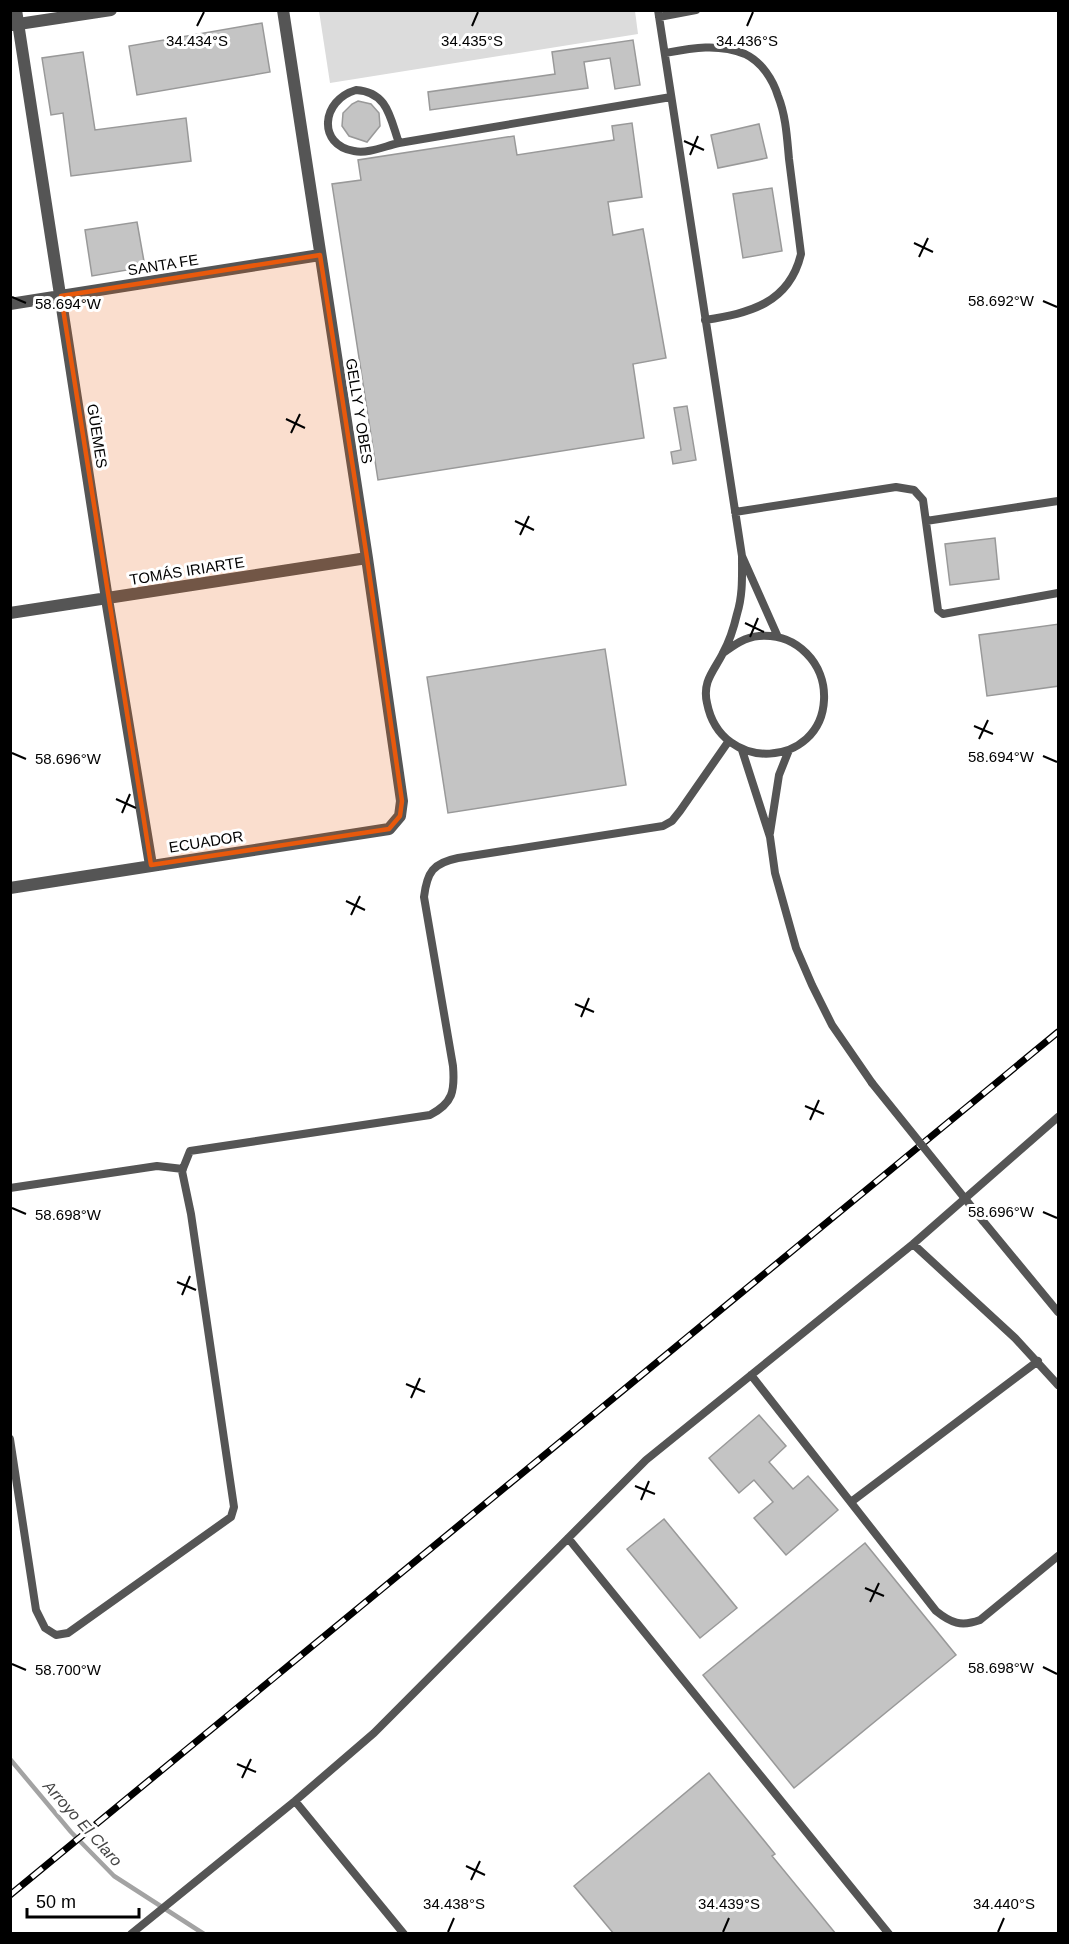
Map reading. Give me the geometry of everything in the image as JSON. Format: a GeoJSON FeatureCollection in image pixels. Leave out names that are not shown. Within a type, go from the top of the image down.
{"type":"FeatureCollection","features":[{"type":"Feature","properties":{"kind":"street","name":"GÜEMES"},"geometry":{"type":"LineString","coordinates":[[16,10],[14,25],[61,296],[107,599],[151,865]]}},
{"type":"Feature","properties":{"kind":"street"},"geometry":{"type":"LineString","coordinates":[[14,25],[111,10]]}},
{"type":"Feature","properties":{"kind":"street","name":"GELLY Y OBES"},"geometry":{"type":"LineString","coordinates":[[283,10],[368,558],[402,801],[400,816]]}},
{"type":"Feature","properties":{"kind":"street","name":"SANTA FE"},"geometry":{"type":"LineString","coordinates":[[10,304],[320,255]]}},
{"type":"Feature","properties":{"kind":"street","name":"TOMÁS IRIARTE"},"geometry":{"type":"LineString","coordinates":[[10,613],[368,558]]}},
{"type":"Feature","properties":{"kind":"street","name":"ECUADOR"},"geometry":{"type":"LineString","coordinates":[[10,888],[388,830],[400,816]]}},
{"type":"Feature","properties":{"kind":"lane"},"geometry":{"type":"LineString","coordinates":[[696,10],[659,14],[742,556],[742,593],[737,615],[723,653],[710,675],[706,699],[709,715],[717,730],[728,742],[742,750],[766,754],[789,750],[802,742],[816,725],[824,704],[821,675],[814,661],[804,650],[778,637],[758,636],[739,642],[723,653]]}},
{"type":"Feature","properties":{"kind":"lane"},"geometry":{"type":"LineString","coordinates":[[664,53],[700,47],[720,47],[747,55],[762,66],[771,79],[779,97],[785,122],[801,254],[797,269],[785,286],[769,301],[753,310],[705,320]]}},
{"type":"Feature","properties":{"kind":"lane"},"geometry":{"type":"LineString","coordinates":[[399,143],[388,111],[376,95],[356,90],[337,99],[331,107],[328,127],[332,136],[338,144],[356,152],[671,97]]}},
{"type":"Feature","properties":{"kind":"lane"},"geometry":{"type":"LineString","coordinates":[[735,512],[896,487],[914,490],[923,500],[938,610],[943,614],[1059,593]]}},
{"type":"Feature","properties":{"kind":"lane"},"geometry":{"type":"LineString","coordinates":[[926,521],[1059,501]]}},
{"type":"Feature","properties":{"kind":"lane"},"geometry":{"type":"LineString","coordinates":[[742,556],[778,637]]}},
{"type":"Feature","properties":{"kind":"lane"},"geometry":{"type":"LineString","coordinates":[[10,1439],[36,1610],[45,1628],[56,1635],[68,1633],[231,1517],[234,1507],[183,1169],[190,1151],[430,1115],[443,1108],[451,1097],[454,1084],[453,1066],[424,897],[426,880],[434,868],[445,861],[458,858],[663,826],[672,821],[680,811],[728,742]]}},
{"type":"Feature","properties":{"kind":"lane"},"geometry":{"type":"LineString","coordinates":[[742,750],[770,837],[775,873],[800,957],[832,1025],[872,1083],[1059,1312]]}},
{"type":"Feature","properties":{"kind":"lane"},"geometry":{"type":"LineString","coordinates":[[770,837],[779,775],[789,750]]}},
{"type":"Feature","properties":{"kind":"lane"},"geometry":{"type":"LineString","coordinates":[[131,1934],[295,1801],[374,1733],[646,1460],[914,1244],[1059,1117]]}},
{"type":"Feature","properties":{"kind":"lane"},"geometry":{"type":"LineString","coordinates":[[10,1188],[157,1167],[183,1169]]}},
{"type":"Feature","properties":{"kind":"lane"},"geometry":{"type":"LineString","coordinates":[[914,1244],[1038,1361],[1059,1385]]}},
{"type":"Feature","properties":{"kind":"lane"},"geometry":{"type":"LineString","coordinates":[[851,1502],[1038,1361]]}},
{"type":"Feature","properties":{"kind":"lane"},"geometry":{"type":"LineString","coordinates":[[751,1375],[936,1611],[948,1620],[957,1625],[980,1620],[1059,1556]]}},
{"type":"Feature","properties":{"kind":"lane"},"geometry":{"type":"LineString","coordinates":[[568,1538],[889,1934]]}},
{"type":"Feature","properties":{"kind":"lane"},"geometry":{"type":"LineString","coordinates":[[295,1801],[404,1934]]}},
{"type":"Feature","properties":{"kind":"highlighted area"},"geometry":{"type":"Polygon","coordinates":[[[320,255],[402,801],[400,816],[389,829],[151,865],[61,296],[320,255]]]}},
{"type":"Feature","properties":{"kind":"shaded area"},"geometry":{"type":"Polygon","coordinates":[[[319,11],[635,11],[638,34],[330,83],[319,11]]]}},
{"type":"Feature","properties":{"kind":"building"},"geometry":{"type":"Polygon","coordinates":[[[262,23],[270,72],[137,95],[129,46],[262,23]]]}},
{"type":"Feature","properties":{"kind":"building"},"geometry":{"type":"Polygon","coordinates":[[[633,40],[640,85],[615,89],[610,58],[584,62],[588,88],[430,110],[428,92],[555,74],[552,52],[633,40]]]}},
{"type":"Feature","properties":{"kind":"building"},"geometry":{"type":"Polygon","coordinates":[[[83,52],[95,130],[186,118],[191,161],[71,176],[63,113],[51,115],[42,58],[83,52]]]}},
{"type":"Feature","properties":{"kind":"building"},"geometry":{"type":"Polygon","coordinates":[[[358,101],[371,104],[379,113],[380,126],[367,142],[349,136],[342,126],[343,113],[358,101]]]}},
{"type":"Feature","properties":{"kind":"building"},"geometry":{"type":"Polygon","coordinates":[[[632,123],[642,197],[608,202],[613,235],[643,229],[666,358],[633,364],[644,438],[378,480],[332,184],[361,180],[358,160],[514,136],[517,155],[614,140],[612,126],[632,123]]]}},
{"type":"Feature","properties":{"kind":"building"},"geometry":{"type":"Polygon","coordinates":[[[759,124],[767,158],[718,168],[711,135],[759,124]]]}},
{"type":"Feature","properties":{"kind":"building"},"geometry":{"type":"Polygon","coordinates":[[[772,188],[782,251],[743,258],[733,194],[772,188]]]}},
{"type":"Feature","properties":{"kind":"building"},"geometry":{"type":"Polygon","coordinates":[[[137,222],[145,267],[92,276],[85,230],[137,222]]]}},
{"type":"Feature","properties":{"kind":"building"},"geometry":{"type":"Polygon","coordinates":[[[687,406],[696,460],[673,464],[671,452],[681,450],[674,408],[687,406]]]}},
{"type":"Feature","properties":{"kind":"building"},"geometry":{"type":"Polygon","coordinates":[[[995,538],[999,579],[950,585],[945,544],[995,538]]]}},
{"type":"Feature","properties":{"kind":"building"},"geometry":{"type":"Polygon","coordinates":[[[1059,624],[1059,686],[987,696],[979,635],[1059,624]]]}},
{"type":"Feature","properties":{"kind":"building"},"geometry":{"type":"Polygon","coordinates":[[[605,649],[626,785],[448,813],[427,677],[605,649]]]}},
{"type":"Feature","properties":{"kind":"building"},"geometry":{"type":"Polygon","coordinates":[[[759,1415],[786,1446],[769,1462],[793,1489],[808,1476],[838,1510],[786,1555],[754,1518],[773,1502],[754,1480],[739,1493],[709,1458],[759,1415]]]}},
{"type":"Feature","properties":{"kind":"building"},"geometry":{"type":"Polygon","coordinates":[[[664,1519],[737,1608],[700,1638],[627,1549],[664,1519]]]}},
{"type":"Feature","properties":{"kind":"building"},"geometry":{"type":"Polygon","coordinates":[[[865,1543],[956,1655],[794,1788],[703,1675],[865,1543]]]}},
{"type":"Feature","properties":{"kind":"building"},"geometry":{"type":"Polygon","coordinates":[[[709,1773],[775,1854],[772,1856],[836,1934],[614,1934],[574,1886],[709,1773]]]}},
{"type":"Feature","properties":{"kind":"waterway","name":"Arroyo El Claro"},"geometry":{"type":"LineString","coordinates":[[10,1759],[71,1832],[114,1876],[204,1934]]}},
{"type":"Feature","properties":{"kind":"railway"},"geometry":{"type":"LineString","coordinates":[[10,1895],[1058,1032]]}}]}
